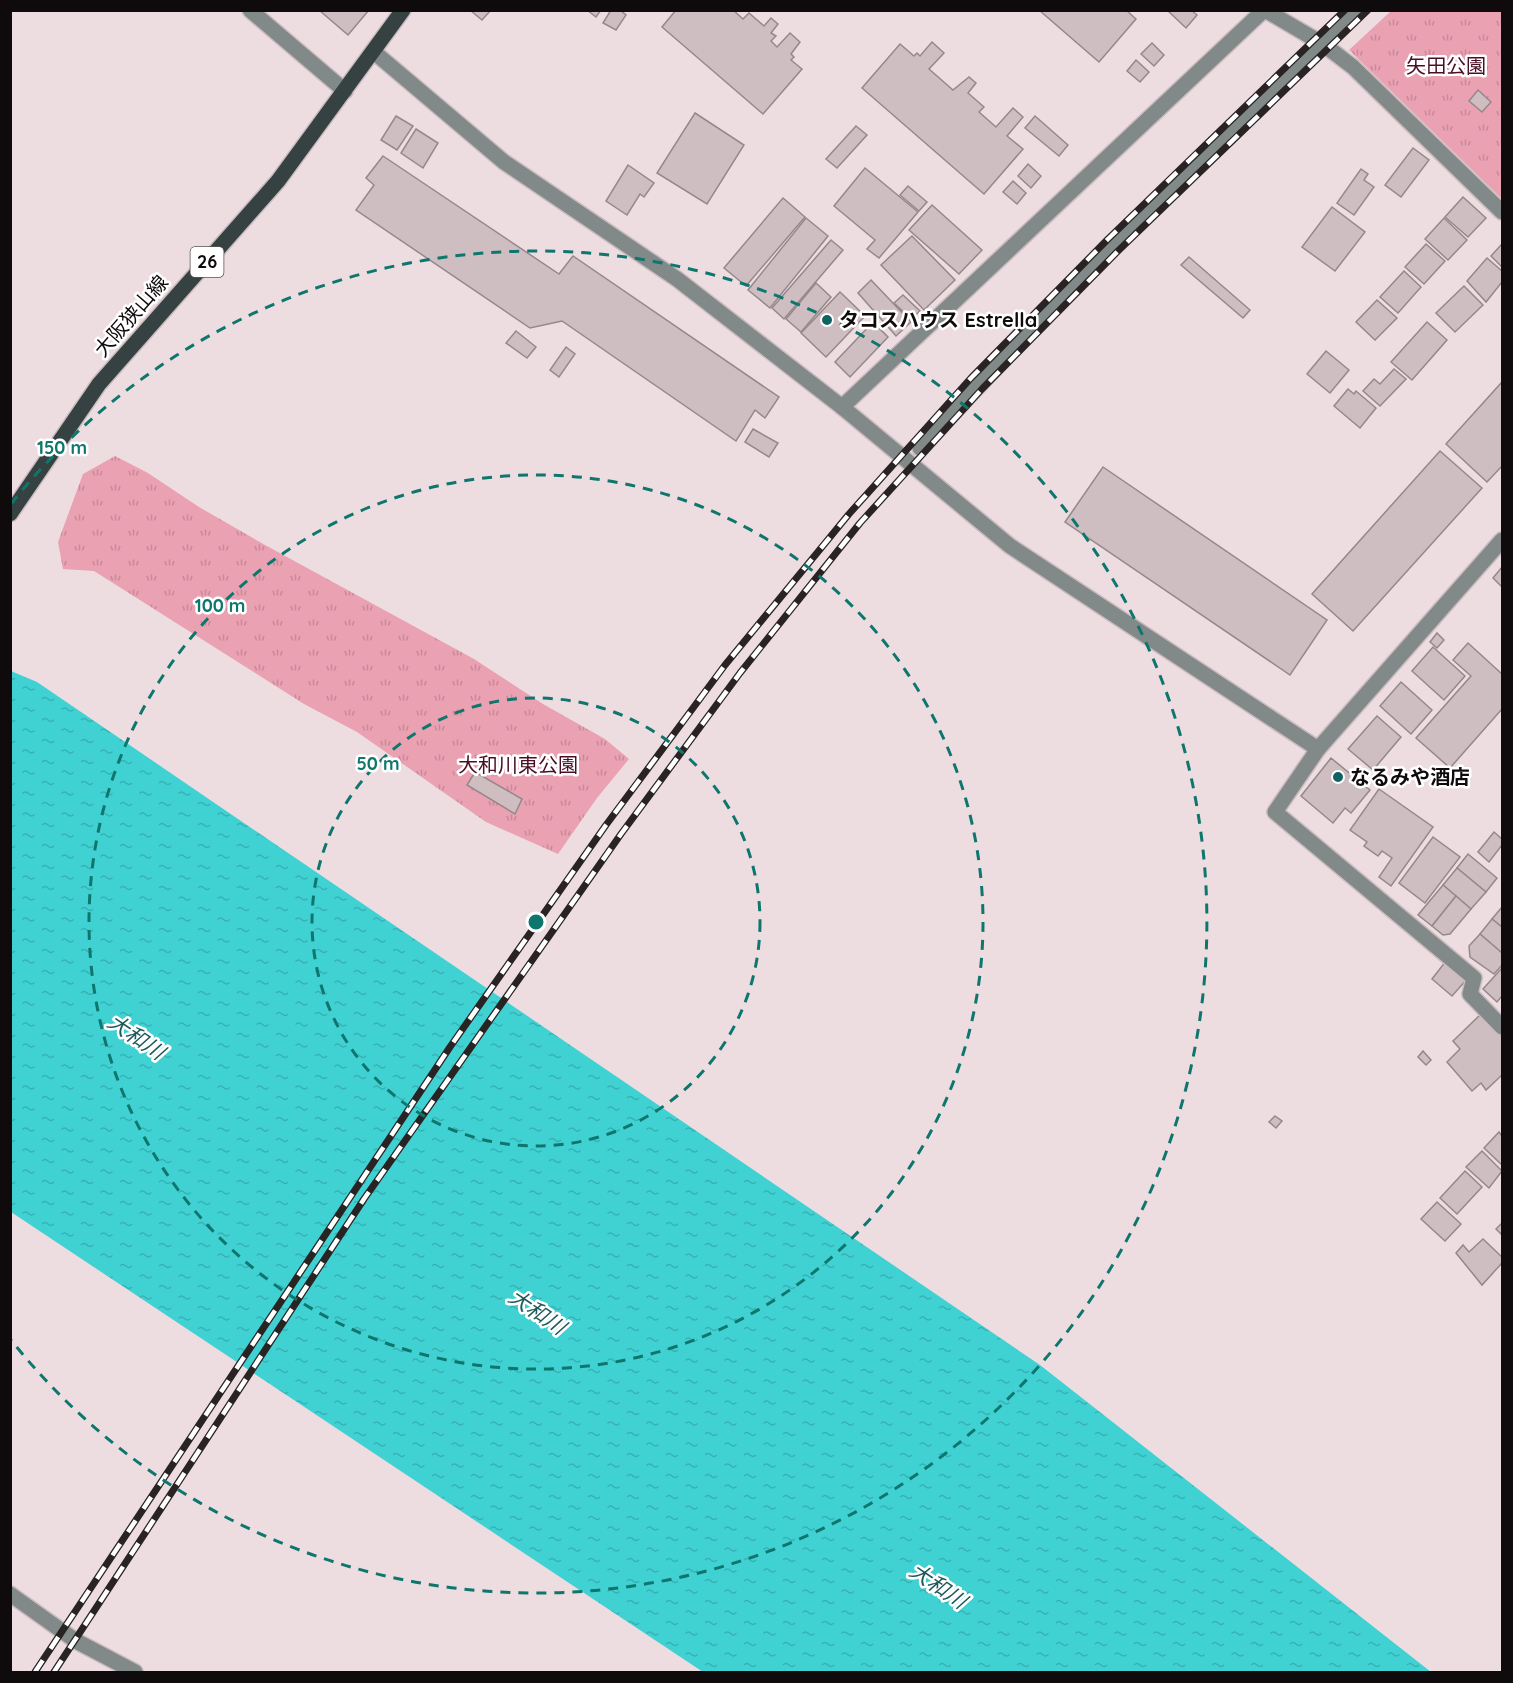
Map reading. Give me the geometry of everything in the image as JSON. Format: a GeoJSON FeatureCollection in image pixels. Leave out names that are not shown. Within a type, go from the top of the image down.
{"type":"FeatureCollection","features":[{"type":"Feature","properties":{"kind":"main road","name":"大阪狭山線"},"geometry":{"type":"LineString","coordinates":[[10,514],[99,384],[278,181],[403,10]]}},
{"type":"Feature","properties":{"kind":"street"},"geometry":{"type":"LineString","coordinates":[[250,10],[345,91]]}},
{"type":"Feature","properties":{"kind":"street"},"geometry":{"type":"LineString","coordinates":[[842,407],[1265,10],[1323,44],[1353,67],[1503,212]]}},
{"type":"Feature","properties":{"kind":"street"},"geometry":{"type":"LineString","coordinates":[[920,448],[1112,244],[1358,10]]}},
{"type":"Feature","properties":{"kind":"street"},"geometry":{"type":"LineString","coordinates":[[374,52],[504,162],[677,279],[842,407],[1010,546],[1318,749]]}},
{"type":"Feature","properties":{"kind":"street"},"geometry":{"type":"LineString","coordinates":[[1503,540],[1318,749],[1275,812],[1474,978],[1470,994],[1503,1027]]}},
{"type":"Feature","properties":{"kind":"street"},"geometry":{"type":"LineString","coordinates":[[10,1594],[84,1646],[135,1672]]}},
{"type":"Feature","properties":{"kind":"green space","name":"矢田公園"},"geometry":{"type":"Polygon","coordinates":[[[1391,11],[1502,11],[1502,199],[1349,50],[1391,11]]]}},
{"type":"Feature","properties":{"kind":"green space","name":"大和川東公園"},"geometry":{"type":"Polygon","coordinates":[[[115,456],[148,473],[199,507],[265,545],[474,659],[543,704],[605,739],[629,759],[597,798],[558,854],[486,822],[357,732],[304,704],[94,571],[63,569],[58,542],[83,474],[115,456]]]}},
{"type":"Feature","properties":{"kind":"water","name":"大和川"},"geometry":{"type":"Polygon","coordinates":[[[11,671],[37,682],[1040,1365],[1431,1672],[703,1672],[11,1212],[11,671]]]}},
{"type":"Feature","properties":{"kind":"building"},"geometry":{"type":"Polygon","coordinates":[[[319,10],[369,10],[348,35],[319,10]]]}},
{"type":"Feature","properties":{"kind":"building"},"geometry":{"type":"Polygon","coordinates":[[[470,10],[491,10],[482,20],[470,10]]]}},
{"type":"Feature","properties":{"kind":"building"},"geometry":{"type":"Polygon","coordinates":[[[587,10],[601,10],[596,17],[587,10]]]}},
{"type":"Feature","properties":{"kind":"building"},"geometry":{"type":"Polygon","coordinates":[[[611,10],[620,10],[626,15],[616,30],[603,23],[611,10]]]}},
{"type":"Feature","properties":{"kind":"building"},"geometry":{"type":"Polygon","coordinates":[[[676,10],[733,10],[743,19],[749,13],[764,26],[771,18],[778,24],[771,33],[776,36],[771,41],[777,47],[790,33],[800,42],[791,54],[794,57],[791,60],[802,69],[763,114],[662,27],[676,10]]]}},
{"type":"Feature","properties":{"kind":"building"},"geometry":{"type":"Polygon","coordinates":[[[1039,10],[1126,10],[1136,19],[1099,62],[1039,10]]]}},
{"type":"Feature","properties":{"kind":"building"},"geometry":{"type":"Polygon","coordinates":[[[1167,10],[1191,10],[1197,15],[1186,28],[1167,10]]]}},
{"type":"Feature","properties":{"kind":"building"},"geometry":{"type":"Polygon","coordinates":[[[932,42],[944,53],[929,69],[953,90],[969,77],[976,83],[968,93],[984,107],[979,112],[996,127],[1013,108],[1023,117],[1007,136],[1023,149],[984,194],[862,88],[900,44],[914,56],[917,53],[920,56],[932,42]]]}},
{"type":"Feature","properties":{"kind":"building"},"geometry":{"type":"Polygon","coordinates":[[[1152,43],[1164,55],[1154,66],[1141,54],[1152,43]]]}},
{"type":"Feature","properties":{"kind":"building"},"geometry":{"type":"Polygon","coordinates":[[[1136,60],[1149,72],[1140,82],[1127,71],[1136,60]]]}},
{"type":"Feature","properties":{"kind":"building"},"geometry":{"type":"Polygon","coordinates":[[[1478,90],[1491,102],[1482,112],[1469,101],[1478,90]]]}},
{"type":"Feature","properties":{"kind":"building"},"geometry":{"type":"Polygon","coordinates":[[[695,113],[744,145],[707,204],[657,173],[695,113]]]}},
{"type":"Feature","properties":{"kind":"building"},"geometry":{"type":"Polygon","coordinates":[[[396,116],[413,126],[397,150],[381,140],[396,116]]]}},
{"type":"Feature","properties":{"kind":"building"},"geometry":{"type":"Polygon","coordinates":[[[1035,116],[1068,145],[1059,156],[1025,128],[1035,116]]]}},
{"type":"Feature","properties":{"kind":"building"},"geometry":{"type":"Polygon","coordinates":[[[856,126],[867,135],[837,168],[826,159],[856,126]]]}},
{"type":"Feature","properties":{"kind":"building"},"geometry":{"type":"Polygon","coordinates":[[[416,129],[438,143],[423,168],[401,153],[416,129]]]}},
{"type":"Feature","properties":{"kind":"building"},"geometry":{"type":"Polygon","coordinates":[[[1413,148],[1429,160],[1401,197],[1385,185],[1413,148]]]}},
{"type":"Feature","properties":{"kind":"building"},"geometry":{"type":"Polygon","coordinates":[[[383,156],[559,274],[573,256],[779,397],[765,418],[755,410],[736,441],[562,321],[530,328],[356,210],[374,185],[366,178],[383,156]]]}},
{"type":"Feature","properties":{"kind":"building"},"geometry":{"type":"Polygon","coordinates":[[[1028,164],[1041,176],[1031,188],[1018,176],[1028,164]]]}},
{"type":"Feature","properties":{"kind":"building"},"geometry":{"type":"Polygon","coordinates":[[[628,165],[654,183],[644,197],[640,194],[627,215],[606,201],[628,165]]]}},
{"type":"Feature","properties":{"kind":"building"},"geometry":{"type":"Polygon","coordinates":[[[865,168],[918,212],[879,258],[867,249],[875,240],[834,206],[865,168]]]}},
{"type":"Feature","properties":{"kind":"building"},"geometry":{"type":"Polygon","coordinates":[[[1361,169],[1368,174],[1364,180],[1374,187],[1354,215],[1337,203],[1361,169]]]}},
{"type":"Feature","properties":{"kind":"building"},"geometry":{"type":"Polygon","coordinates":[[[1013,181],[1026,193],[1017,204],[1003,192],[1013,181]]]}},
{"type":"Feature","properties":{"kind":"building"},"geometry":{"type":"Polygon","coordinates":[[[908,186],[927,202],[919,211],[900,195],[908,186]]]}},
{"type":"Feature","properties":{"kind":"building"},"geometry":{"type":"Polygon","coordinates":[[[1463,197],[1486,218],[1468,237],[1445,217],[1463,197]]]}},
{"type":"Feature","properties":{"kind":"building"},"geometry":{"type":"Polygon","coordinates":[[[783,198],[805,217],[746,286],[724,268],[783,198]]]}},
{"type":"Feature","properties":{"kind":"building"},"geometry":{"type":"Polygon","coordinates":[[[932,205],[982,250],[959,274],[909,230],[932,205]]]}},
{"type":"Feature","properties":{"kind":"building"},"geometry":{"type":"Polygon","coordinates":[[[1332,207],[1365,232],[1335,271],[1302,247],[1332,207]]]}},
{"type":"Feature","properties":{"kind":"building"},"geometry":{"type":"Polygon","coordinates":[[[806,218],[828,236],[770,308],[748,290],[806,218]]]}},
{"type":"Feature","properties":{"kind":"building"},"geometry":{"type":"Polygon","coordinates":[[[1444,218],[1467,240],[1448,260],[1425,239],[1444,218]]]}},
{"type":"Feature","properties":{"kind":"building"},"geometry":{"type":"Polygon","coordinates":[[[912,236],[955,280],[924,310],[881,265],[912,236]]]}},
{"type":"Feature","properties":{"kind":"building"},"geometry":{"type":"Polygon","coordinates":[[[831,240],[843,250],[784,319],[772,308],[831,240]]]}},
{"type":"Feature","properties":{"kind":"building"},"geometry":{"type":"Polygon","coordinates":[[[1426,244],[1445,261],[1424,284],[1405,267],[1426,244]]]}},
{"type":"Feature","properties":{"kind":"building"},"geometry":{"type":"Polygon","coordinates":[[[1502,244],[1502,267],[1491,256],[1502,244]]]}},
{"type":"Feature","properties":{"kind":"building"},"geometry":{"type":"Polygon","coordinates":[[[1189,257],[1250,310],[1243,318],[1181,265],[1189,257]]]}},
{"type":"Feature","properties":{"kind":"building"},"geometry":{"type":"Polygon","coordinates":[[[1487,258],[1502,271],[1502,282],[1486,302],[1467,281],[1487,258]]]}},
{"type":"Feature","properties":{"kind":"building"},"geometry":{"type":"Polygon","coordinates":[[[1404,271],[1421,287],[1398,313],[1380,297],[1404,271]]]}},
{"type":"Feature","properties":{"kind":"building"},"geometry":{"type":"Polygon","coordinates":[[[871,280],[911,322],[896,336],[858,293],[871,280]]]}},
{"type":"Feature","properties":{"kind":"building"},"geometry":{"type":"Polygon","coordinates":[[[816,283],[831,297],[801,332],[786,319],[816,283]]]}},
{"type":"Feature","properties":{"kind":"building"},"geometry":{"type":"Polygon","coordinates":[[[1464,286],[1483,305],[1455,332],[1436,313],[1464,286]]]}},
{"type":"Feature","properties":{"kind":"building"},"geometry":{"type":"Polygon","coordinates":[[[840,292],[865,316],[826,357],[801,333],[840,292]]]}},
{"type":"Feature","properties":{"kind":"building"},"geometry":{"type":"Polygon","coordinates":[[[903,295],[920,311],[911,319],[894,303],[903,295]]]}},
{"type":"Feature","properties":{"kind":"building"},"geometry":{"type":"Polygon","coordinates":[[[1377,300],[1397,318],[1375,340],[1356,322],[1377,300]]]}},
{"type":"Feature","properties":{"kind":"building"},"geometry":{"type":"Polygon","coordinates":[[[873,322],[888,337],[850,377],[835,362],[873,322]]]}},
{"type":"Feature","properties":{"kind":"building"},"geometry":{"type":"Polygon","coordinates":[[[1427,322],[1447,340],[1412,380],[1391,362],[1427,322]]]}},
{"type":"Feature","properties":{"kind":"building"},"geometry":{"type":"Polygon","coordinates":[[[516,331],[536,347],[527,358],[506,343],[516,331]]]}},
{"type":"Feature","properties":{"kind":"building"},"geometry":{"type":"Polygon","coordinates":[[[566,347],[575,354],[559,377],[550,370],[566,347]]]}},
{"type":"Feature","properties":{"kind":"building"},"geometry":{"type":"Polygon","coordinates":[[[1326,351],[1349,370],[1330,393],[1307,374],[1326,351]]]}},
{"type":"Feature","properties":{"kind":"building"},"geometry":{"type":"Polygon","coordinates":[[[1394,369],[1406,379],[1380,406],[1363,391],[1374,379],[1380,384],[1394,369]]]}},
{"type":"Feature","properties":{"kind":"building"},"geometry":{"type":"Polygon","coordinates":[[[1502,382],[1502,466],[1487,482],[1446,444],[1502,382]]]}},
{"type":"Feature","properties":{"kind":"building"},"geometry":{"type":"Polygon","coordinates":[[[1348,389],[1354,394],[1356,391],[1376,408],[1360,428],[1334,406],[1348,389]]]}},
{"type":"Feature","properties":{"kind":"building"},"geometry":{"type":"Polygon","coordinates":[[[753,429],[778,443],[769,457],[745,442],[753,429]]]}},
{"type":"Feature","properties":{"kind":"building"},"geometry":{"type":"Polygon","coordinates":[[[1440,451],[1482,488],[1353,631],[1312,594],[1440,451]]]}},
{"type":"Feature","properties":{"kind":"building"},"geometry":{"type":"Polygon","coordinates":[[[1103,467],[1327,620],[1290,675],[1065,522],[1103,467]]]}},
{"type":"Feature","properties":{"kind":"building"},"geometry":{"type":"Polygon","coordinates":[[[1502,567],[1502,587],[1493,578],[1502,567]]]}},
{"type":"Feature","properties":{"kind":"building"},"geometry":{"type":"Polygon","coordinates":[[[1437,633],[1444,640],[1437,648],[1430,642],[1437,633]]]}},
{"type":"Feature","properties":{"kind":"building"},"geometry":{"type":"Polygon","coordinates":[[[1468,643],[1502,674],[1502,709],[1450,768],[1416,738],[1471,676],[1453,660],[1468,643]]]}},
{"type":"Feature","properties":{"kind":"building"},"geometry":{"type":"Polygon","coordinates":[[[1433,647],[1465,676],[1444,700],[1412,671],[1433,647]]]}},
{"type":"Feature","properties":{"kind":"building"},"geometry":{"type":"Polygon","coordinates":[[[1401,682],[1432,710],[1411,734],[1380,706],[1401,682]]]}},
{"type":"Feature","properties":{"kind":"building"},"geometry":{"type":"Polygon","coordinates":[[[1377,716],[1401,737],[1373,770],[1348,749],[1377,716]]]}},
{"type":"Feature","properties":{"kind":"building"},"geometry":{"type":"Polygon","coordinates":[[[1331,758],[1370,790],[1351,813],[1345,808],[1333,823],[1301,796],[1331,758]]]}},
{"type":"Feature","properties":{"kind":"building"},"geometry":{"type":"Polygon","coordinates":[[[475,772],[522,799],[515,814],[467,785],[475,772]]]}},
{"type":"Feature","properties":{"kind":"building"},"geometry":{"type":"Polygon","coordinates":[[[1379,789],[1433,827],[1391,886],[1379,877],[1392,858],[1382,851],[1378,856],[1364,846],[1367,842],[1350,830],[1379,789]]]}},
{"type":"Feature","properties":{"kind":"building"},"geometry":{"type":"Polygon","coordinates":[[[1494,832],[1502,839],[1502,845],[1489,862],[1478,852],[1494,832]]]}},
{"type":"Feature","properties":{"kind":"building"},"geometry":{"type":"Polygon","coordinates":[[[1433,837],[1460,857],[1425,903],[1399,883],[1433,837]]]}},
{"type":"Feature","properties":{"kind":"building"},"geometry":{"type":"Polygon","coordinates":[[[1468,854],[1497,878],[1486,892],[1457,868],[1468,854]]]}},
{"type":"Feature","properties":{"kind":"building"},"geometry":{"type":"Polygon","coordinates":[[[1457,868],[1486,892],[1471,909],[1443,885],[1457,868]]]}},
{"type":"Feature","properties":{"kind":"building"},"geometry":{"type":"Polygon","coordinates":[[[1443,885],[1456,896],[1432,926],[1418,915],[1443,885]]]}},
{"type":"Feature","properties":{"kind":"building"},"geometry":{"type":"Polygon","coordinates":[[[1456,896],[1471,909],[1450,934],[1443,935],[1432,926],[1456,896]]]}},
{"type":"Feature","properties":{"kind":"building"},"geometry":{"type":"Polygon","coordinates":[[[1502,907],[1502,927],[1492,919],[1502,907]]]}},
{"type":"Feature","properties":{"kind":"building"},"geometry":{"type":"Polygon","coordinates":[[[1492,919],[1502,927],[1502,953],[1480,934],[1492,919]]]}},
{"type":"Feature","properties":{"kind":"building"},"geometry":{"type":"Polygon","coordinates":[[[1480,934],[1502,953],[1502,965],[1494,974],[1470,957],[1469,946],[1480,934]]]}},
{"type":"Feature","properties":{"kind":"building"},"geometry":{"type":"Polygon","coordinates":[[[1446,961],[1467,979],[1452,996],[1432,979],[1446,961]]]}},
{"type":"Feature","properties":{"kind":"building"},"geometry":{"type":"Polygon","coordinates":[[[1502,968],[1502,996],[1497,1002],[1483,989],[1502,968]]]}},
{"type":"Feature","properties":{"kind":"building"},"geometry":{"type":"Polygon","coordinates":[[[1480,1015],[1502,1036],[1502,1075],[1486,1090],[1481,1083],[1472,1091],[1447,1062],[1460,1049],[1453,1041],[1480,1015]]]}},
{"type":"Feature","properties":{"kind":"building"},"geometry":{"type":"Polygon","coordinates":[[[1423,1051],[1431,1060],[1426,1065],[1418,1057],[1423,1051]]]}},
{"type":"Feature","properties":{"kind":"building"},"geometry":{"type":"Polygon","coordinates":[[[1275,1116],[1282,1121],[1276,1128],[1269,1122],[1275,1116]]]}},
{"type":"Feature","properties":{"kind":"building"},"geometry":{"type":"Polygon","coordinates":[[[1499,1132],[1502,1136],[1502,1165],[1484,1148],[1499,1132]]]}},
{"type":"Feature","properties":{"kind":"building"},"geometry":{"type":"Polygon","coordinates":[[[1482,1151],[1502,1171],[1489,1188],[1466,1167],[1482,1151]]]}},
{"type":"Feature","properties":{"kind":"building"},"geometry":{"type":"Polygon","coordinates":[[[1465,1171],[1482,1187],[1457,1214],[1440,1198],[1465,1171]]]}},
{"type":"Feature","properties":{"kind":"building"},"geometry":{"type":"Polygon","coordinates":[[[1437,1202],[1461,1224],[1445,1241],[1421,1219],[1437,1202]]]}},
{"type":"Feature","properties":{"kind":"building"},"geometry":{"type":"Polygon","coordinates":[[[1502,1223],[1502,1235],[1496,1229],[1502,1223]]]}},
{"type":"Feature","properties":{"kind":"building"},"geometry":{"type":"Polygon","coordinates":[[[1483,1239],[1502,1257],[1502,1263],[1482,1285],[1456,1253],[1463,1245],[1469,1252],[1483,1239]]]}},
{"type":"Feature","properties":{"kind":"railway"},"geometry":{"type":"LineString","coordinates":[[35,1672],[450,1047],[606,825],[725,665],[849,514],[971,378],[1108,239],[1345,10]]}},
{"type":"Feature","properties":{"kind":"railway"},"geometry":{"type":"LineString","coordinates":[[54,1672],[364,1199],[621,834],[740,673],[860,523],[982,389],[1119,250],[1368,10]]}},
{"type":"Feature","properties":{"kind":"place","name":"タコスハウス Estrella"},"geometry":{"type":"Point","coordinates":[827,320]}},
{"type":"Feature","properties":{"kind":"place","name":"なるみや酒店"},"geometry":{"type":"Point","coordinates":[1338,777]}}]}
